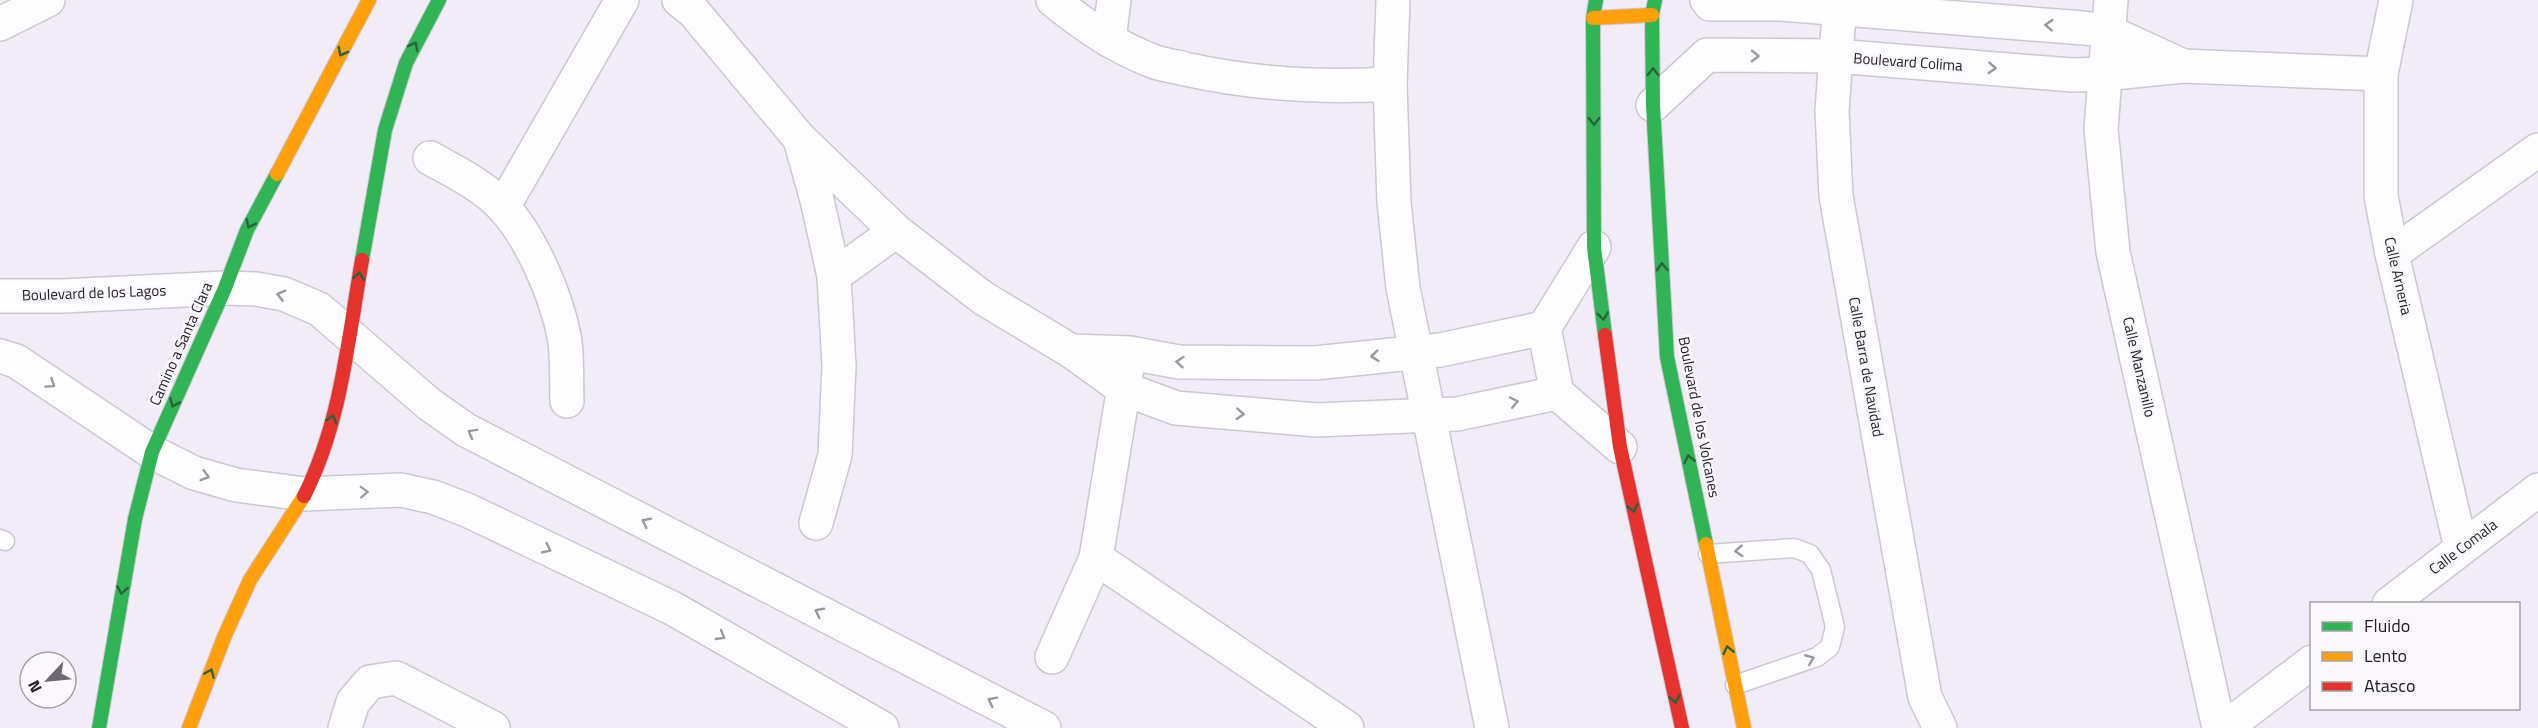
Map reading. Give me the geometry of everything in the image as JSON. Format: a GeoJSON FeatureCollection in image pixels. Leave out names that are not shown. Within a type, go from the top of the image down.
{"type":"FeatureCollection","features":[{"type":"Feature","properties":{"kind":"main road","name":"Camino a Santa Clara"},"geometry":{"type":"LineString","coordinates":[[99,728],[135,519],[152,452],[225,288],[247,230],[369,0]]}},
{"type":"Feature","properties":{"kind":"main road"},"geometry":{"type":"LineString","coordinates":[[189,728],[207,679],[250,580],[305,494],[321,455],[346,367],[349,333],[385,130],[405,63],[439,0]]}},
{"type":"Feature","properties":{"kind":"main road"},"geometry":{"type":"LineString","coordinates":[[1596,0],[1593,18],[1594,247],[1620,447],[1682,728]]}},
{"type":"Feature","properties":{"kind":"main road","name":"Boulevard de los Volcanes"},"geometry":{"type":"LineString","coordinates":[[1655,0],[1653,105],[1667,357],[1744,728]]}},
{"type":"Feature","properties":{"kind":"main road"},"geometry":{"type":"LineString","coordinates":[[1593,18],[1653,15]]}},
{"type":"Feature","properties":{"kind":"street"},"geometry":{"type":"LineString","coordinates":[[0,24],[48,0]]}},
{"type":"Feature","properties":{"kind":"street"},"geometry":{"type":"LineString","coordinates":[[503,207],[622,0]]}},
{"type":"Feature","properties":{"kind":"street"},"geometry":{"type":"LineString","coordinates":[[680,0],[693,11],[800,139],[896,231],[983,298],[1071,351],[1122,388],[1176,408],[1317,420],[1457,414],[1557,393]]}},
{"type":"Feature","properties":{"kind":"street"},"geometry":{"type":"LineString","coordinates":[[1053,0],[1109,40],[1151,61],[1209,74],[1274,83],[1355,86],[1390,84]]}},
{"type":"Feature","properties":{"kind":"street"},"geometry":{"type":"LineString","coordinates":[[1109,40],[1114,0]]}},
{"type":"Feature","properties":{"kind":"street"},"geometry":{"type":"LineString","coordinates":[[1393,0],[1390,84],[1394,202],[1403,288],[1492,728]]}},
{"type":"Feature","properties":{"kind":"street","name":"Calle Arneria"},"geometry":{"type":"LineString","coordinates":[[2397,0],[2381,74],[2381,196],[2392,254],[2462,548]]}},
{"type":"Feature","properties":{"kind":"street"},"geometry":{"type":"LineString","coordinates":[[1653,105],[1707,55],[1709,2]]}},
{"type":"Feature","properties":{"kind":"street","name":"Boulevard Colima"},"geometry":{"type":"LineString","coordinates":[[1709,2],[1840,4],[2109,16],[2183,66]]}},
{"type":"Feature","properties":{"kind":"street","name":"Calle Barra de Navidad"},"geometry":{"type":"LineString","coordinates":[[1840,4],[1832,111],[1836,196],[1925,697],[1940,728]]}},
{"type":"Feature","properties":{"kind":"street","name":"Calle Manzanillo"},"geometry":{"type":"LineString","coordinates":[[2109,16],[2101,129],[2114,252],[2219,728]]}},
{"type":"Feature","properties":{"kind":"street","name":"Boulevard Colima"},"geometry":{"type":"LineString","coordinates":[[1707,55],[1836,56],[2072,75],[2183,66],[2381,74]]}},
{"type":"Feature","properties":{"kind":"street"},"geometry":{"type":"LineString","coordinates":[[800,139],[817,200],[834,276],[839,366],[835,455],[816,523]]}},
{"type":"Feature","properties":{"kind":"street"},"geometry":{"type":"LineString","coordinates":[[2392,254],[2538,150]]}},
{"type":"Feature","properties":{"kind":"street"},"geometry":{"type":"LineString","coordinates":[[430,158],[469,179],[503,207],[528,243],[548,284],[565,337],[567,400]]}},
{"type":"Feature","properties":{"kind":"street"},"geometry":{"type":"LineString","coordinates":[[834,276],[896,231]]}},
{"type":"Feature","properties":{"kind":"street"},"geometry":{"type":"LineString","coordinates":[[1594,247],[1544,328],[1557,393],[1620,447]]}},
{"type":"Feature","properties":{"kind":"street","name":"Boulevard de los Lagos"},"geometry":{"type":"LineString","coordinates":[[1,300],[225,288],[255,289],[284,294],[319,309],[429,405],[466,430],[1044,728]]}},
{"type":"Feature","properties":{"kind":"street"},"geometry":{"type":"LineString","coordinates":[[1071,351],[1130,353],[1179,362],[1315,363],[1440,350],[1544,328]]}},
{"type":"Feature","properties":{"kind":"street"},"geometry":{"type":"LineString","coordinates":[[1052,657],[1096,558],[1122,388],[1130,353]]}},
{"type":"Feature","properties":{"kind":"street"},"geometry":{"type":"LineString","coordinates":[[0,356],[16,361],[152,452],[194,473],[236,485],[305,494],[401,490],[433,497],[467,510],[672,608],[882,728]]}},
{"type":"Feature","properties":{"kind":"street","name":"Calle Comala"},"geometry":{"type":"LineString","coordinates":[[2390,602],[2538,490]]}},
{"type":"Feature","properties":{"kind":"street"},"geometry":{"type":"LineString","coordinates":[[1096,558],[1347,728]]}},
{"type":"Feature","properties":{"kind":"street"},"geometry":{"type":"LineString","coordinates":[[2225,728],[2310,664]]}},
{"type":"Feature","properties":{"kind":"street"},"geometry":{"type":"LineString","coordinates":[[345,728],[353,702],[370,682],[396,678],[493,728]]}},
{"type":"Feature","properties":{"kind":"lane"},"geometry":{"type":"LineString","coordinates":[[1708,554],[1794,548],[1810,554],[1821,570],[1835,627],[1830,647],[1817,657],[1736,685]]}},
{"type":"Feature","properties":{"kind":"traffic: fast"},"geometry":{"type":"LineString","coordinates":[[362,260],[385,130],[406,63],[439,0]]}},
{"type":"Feature","properties":{"kind":"traffic: fast"},"geometry":{"type":"LineString","coordinates":[[1596,0],[1593,18],[1594,247],[1605,335]]}},
{"type":"Feature","properties":{"kind":"traffic: fast"},"geometry":{"type":"LineString","coordinates":[[1655,0],[1652,15],[1653,105],[1667,357],[1706,544]]}},
{"type":"Feature","properties":{"kind":"traffic: fast"},"geometry":{"type":"LineString","coordinates":[[99,728],[135,519],[152,452],[225,288],[247,230],[277,174]]}},
{"type":"Feature","properties":{"kind":"traffic: slow"},"geometry":{"type":"LineString","coordinates":[[277,174],[369,0]]}},
{"type":"Feature","properties":{"kind":"traffic: slow"},"geometry":{"type":"LineString","coordinates":[[1593,18],[1652,15]]}},
{"type":"Feature","properties":{"kind":"traffic: slow"},"geometry":{"type":"LineString","coordinates":[[189,728],[225,635],[250,580],[304,496]]}},
{"type":"Feature","properties":{"kind":"traffic: slow"},"geometry":{"type":"LineString","coordinates":[[1706,544],[1744,728]]}},
{"type":"Feature","properties":{"kind":"traffic: jam"},"geometry":{"type":"LineString","coordinates":[[304,496],[317,468],[335,410],[362,260]]}},
{"type":"Feature","properties":{"kind":"traffic: jam"},"geometry":{"type":"LineString","coordinates":[[1605,335],[1620,447],[1682,728]]}}]}
